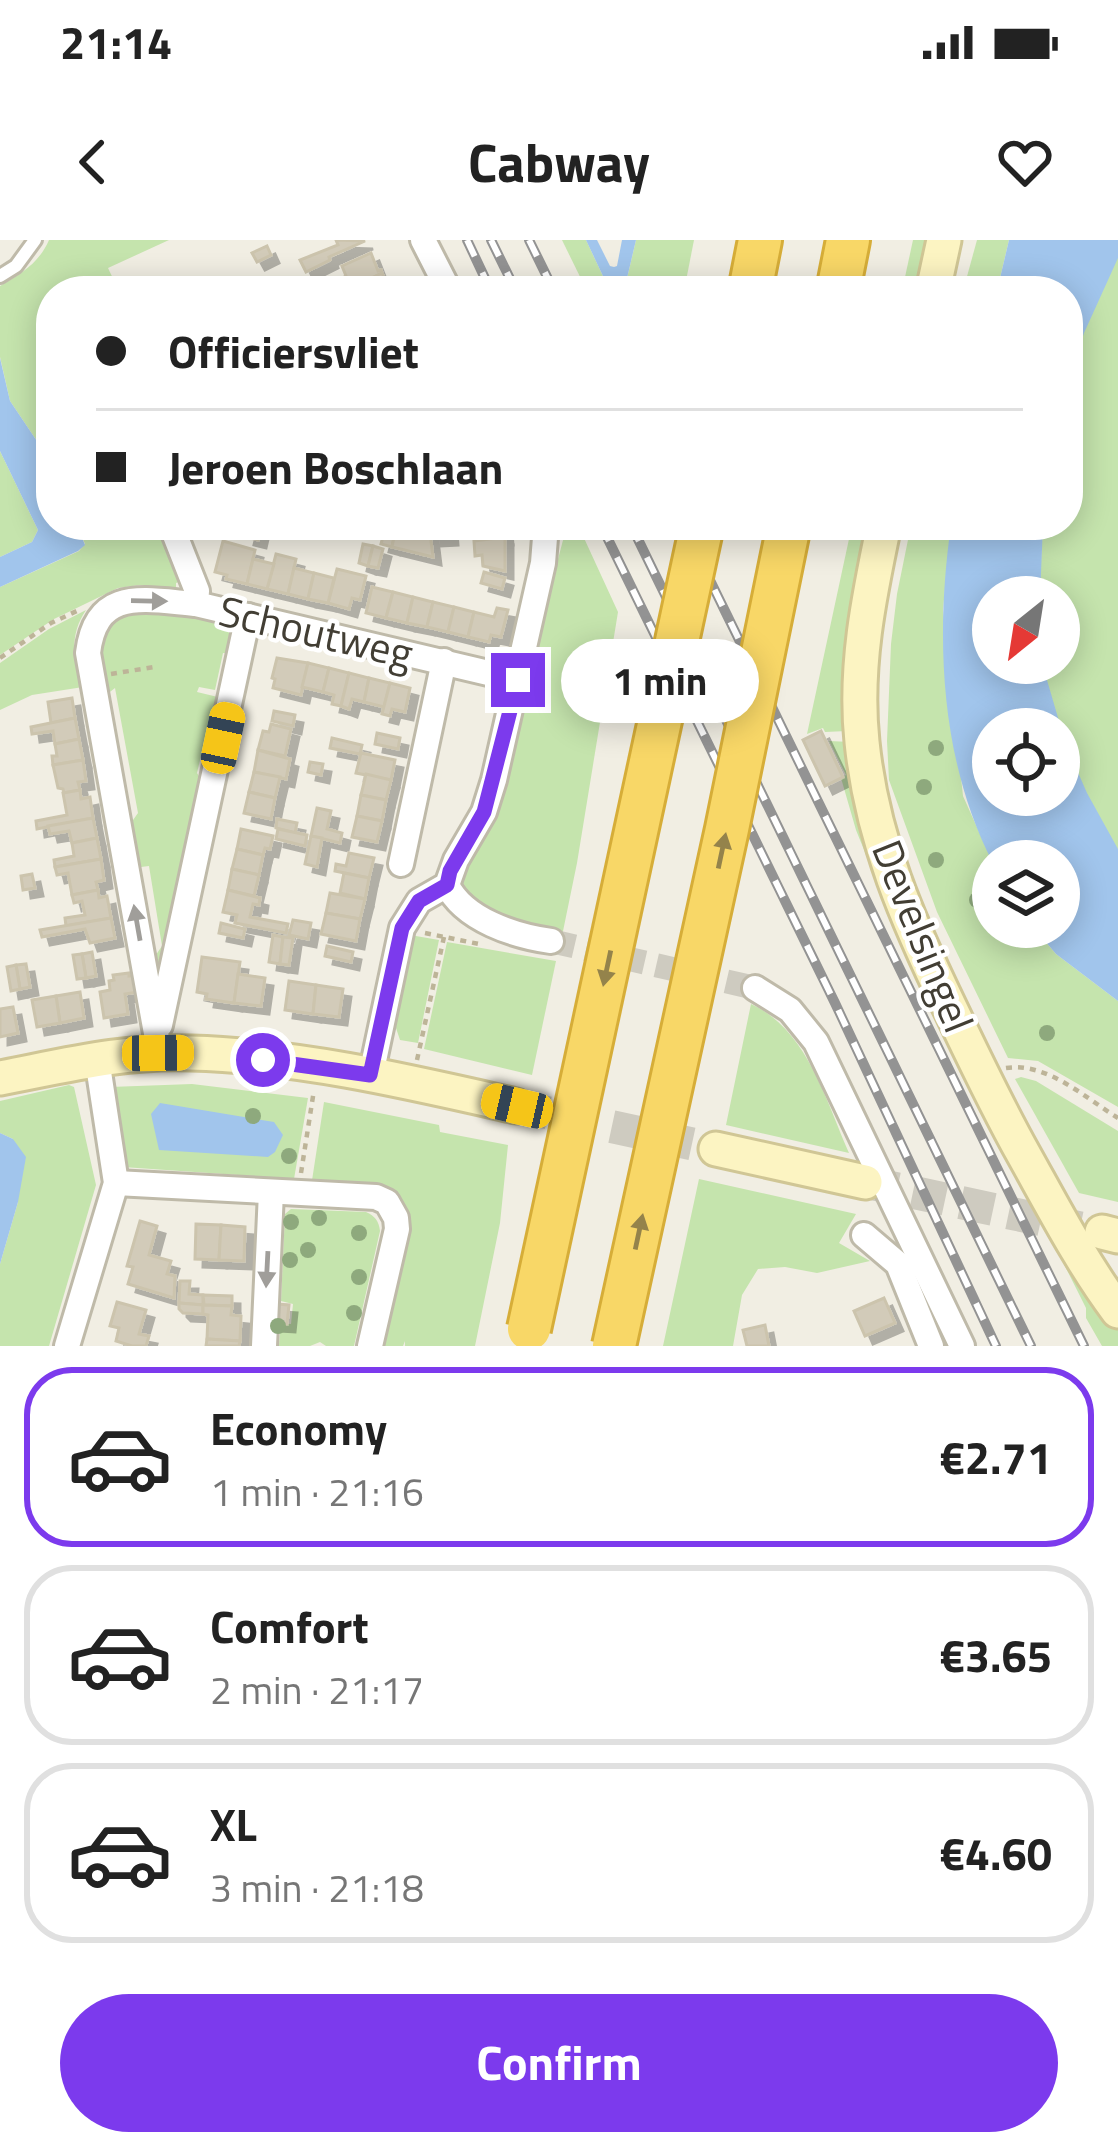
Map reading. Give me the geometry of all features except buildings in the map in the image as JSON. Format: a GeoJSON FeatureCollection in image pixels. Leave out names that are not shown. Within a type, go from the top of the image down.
{"type":"FeatureCollection","features":[{"type":"Feature","properties":{"kind":"highway"},"geometry":{"type":"LineString","coordinates":[[753,276],[760,240]]}},
{"type":"Feature","properties":{"kind":"highway"},"geometry":{"type":"LineString","coordinates":[[841,276],[848,240]]}},
{"type":"Feature","properties":{"kind":"highway"},"geometry":{"type":"LineString","coordinates":[[527,1338],[699,540]]}},
{"type":"Feature","properties":{"kind":"highway"},"geometry":{"type":"LineString","coordinates":[[614,1346],[786,540]]}},
{"type":"Feature","properties":{"kind":"street"},"geometry":{"type":"LineString","coordinates":[[423,240],[441,276]]}},
{"type":"Feature","properties":{"kind":"street"},"geometry":{"type":"LineString","coordinates":[[936,276],[944,240]]}},
{"type":"Feature","properties":{"kind":"street","name":"Schoutweg"},"geometry":{"type":"LineString","coordinates":[[177,540],[197,591],[196,604],[518,680]]}},
{"type":"Feature","properties":{"kind":"street"},"geometry":{"type":"LineString","coordinates":[[545,540],[518,680],[484,812],[450,871],[447,885],[457,902],[508,932],[551,941]]}},
{"type":"Feature","properties":{"kind":"street","name":"Develsingel"},"geometry":{"type":"LineString","coordinates":[[881,540],[867,610],[860,688],[861,739],[879,836],[908,922],[994,1102],[1118,1311]]}},
{"type":"Feature","properties":{"kind":"street"},"geometry":{"type":"LineString","coordinates":[[158,1046],[88,653],[96,622],[119,603],[137,599],[196,604]]}},
{"type":"Feature","properties":{"kind":"street"},"geometry":{"type":"LineString","coordinates":[[158,1046],[248,616]]}},
{"type":"Feature","properties":{"kind":"street"},"geometry":{"type":"LineString","coordinates":[[400,864],[444,661]]}},
{"type":"Feature","properties":{"kind":"street"},"geometry":{"type":"LineString","coordinates":[[370,1075],[402,928],[419,901],[447,885]]}},
{"type":"Feature","properties":{"kind":"street"},"geometry":{"type":"LineString","coordinates":[[755,988],[790,1010],[815,1042],[962,1346]]}},
{"type":"Feature","properties":{"kind":"street"},"geometry":{"type":"LineString","coordinates":[[0,1078],[158,1046],[370,1075],[517,1106]]}},
{"type":"Feature","properties":{"kind":"street"},"geometry":{"type":"LineString","coordinates":[[67,1346],[116,1183],[97,1059]]}},
{"type":"Feature","properties":{"kind":"street"},"geometry":{"type":"LineString","coordinates":[[716,1149],[865,1182]]}},
{"type":"Feature","properties":{"kind":"street"},"geometry":{"type":"LineString","coordinates":[[116,1183],[376,1197],[387,1202],[397,1229],[370,1346]]}},
{"type":"Feature","properties":{"kind":"street"},"geometry":{"type":"LineString","coordinates":[[264,1346],[271,1192]]}},
{"type":"Feature","properties":{"kind":"street"},"geometry":{"type":"LineString","coordinates":[[864,1235],[898,1264],[931,1346]]}},
{"type":"Feature","properties":{"kind":"lane"},"geometry":{"type":"LineString","coordinates":[[0,276],[16,266],[35,240]]}},
{"type":"Feature","properties":{"kind":"path"},"geometry":{"type":"LineString","coordinates":[[0,658],[51,623],[84,608],[104,612]]}},
{"type":"Feature","properties":{"kind":"path"},"geometry":{"type":"LineString","coordinates":[[93,677],[154,667]]}},
{"type":"Feature","properties":{"kind":"path"},"geometry":{"type":"LineString","coordinates":[[417,1062],[444,937]]}},
{"type":"Feature","properties":{"kind":"path"},"geometry":{"type":"LineString","coordinates":[[1001,1068],[1022,1066],[1045,1073],[1118,1118]]}},
{"type":"Feature","properties":{"kind":"path"},"geometry":{"type":"LineString","coordinates":[[298,1193],[318,1067]]}},
{"type":"Feature","properties":{"kind":"green space"},"geometry":{"type":"Polygon","coordinates":[[[49,240],[169,240],[108,268],[112,276],[36,276],[36,440],[10,401],[0,357],[0,286],[49,240]]]}},
{"type":"Feature","properties":{"kind":"green space"},"geometry":{"type":"Polygon","coordinates":[[[562,240],[586,240],[603,276],[580,276],[562,240]]]}},
{"type":"Feature","properties":{"kind":"green space"},"geometry":{"type":"Polygon","coordinates":[[[636,240],[694,240],[687,276],[628,276],[636,240]]]}},
{"type":"Feature","properties":{"kind":"green space"},"geometry":{"type":"Polygon","coordinates":[[[913,240],[930,240],[923,276],[905,276],[913,240]]]}},
{"type":"Feature","properties":{"kind":"green space"},"geometry":{"type":"Polygon","coordinates":[[[977,240],[1009,240],[1001,276],[967,276],[977,240]]]}},
{"type":"Feature","properties":{"kind":"green space"},"geometry":{"type":"Polygon","coordinates":[[[1118,240],[1118,852],[1080,800],[1080,708],[1052,708],[1043,684],[1080,684],[1080,576],[1040,576],[1042,540],[1083,540],[1083,316],[1118,240]]]}},
{"type":"Feature","properties":{"kind":"green space"},"geometry":{"type":"Polygon","coordinates":[[[0,451],[36,534],[32,542],[0,557],[0,451]]]}},
{"type":"Feature","properties":{"kind":"green space"},"geometry":{"type":"Polygon","coordinates":[[[83,540],[169,540],[186,579],[176,583],[176,591],[140,585],[118,588],[54,619],[0,655],[0,587],[85,544],[83,540]]]}},
{"type":"Feature","properties":{"kind":"green space"},"geometry":{"type":"Polygon","coordinates":[[[563,540],[585,540],[618,612],[562,936],[504,922],[459,896],[460,862],[533,654],[563,540]]]}},
{"type":"Feature","properties":{"kind":"green space"},"geometry":{"type":"Polygon","coordinates":[[[849,540],[868,540],[847,731],[825,732],[823,728],[807,734],[849,540]]]}},
{"type":"Feature","properties":{"kind":"green space"},"geometry":{"type":"Polygon","coordinates":[[[908,540],[950,540],[943,610],[963,796],[983,840],[972,840],[972,948],[1051,948],[1118,1001],[1118,1107],[1038,1061],[1008,1058],[937,912],[889,780],[891,644],[908,540]]]}},
{"type":"Feature","properties":{"kind":"green space"},"geometry":{"type":"Polygon","coordinates":[[[136,605],[224,619],[234,627],[232,654],[223,653],[215,690],[199,687],[197,692],[222,698],[216,727],[206,734],[197,773],[204,785],[160,984],[151,962],[162,946],[149,866],[133,868],[126,830],[138,813],[115,688],[102,698],[98,630],[136,605]]]}},
{"type":"Feature","properties":{"kind":"green space"},"geometry":{"type":"Polygon","coordinates":[[[86,610],[74,648],[83,687],[32,695],[0,710],[0,663],[86,610]]]}},
{"type":"Feature","properties":{"kind":"green space"},"geometry":{"type":"Polygon","coordinates":[[[829,741],[851,742],[854,772],[1107,1316],[1118,1329],[1118,1346],[1102,1346],[1086,1318],[1086,1308],[897,932],[856,830],[841,778],[846,775],[829,741]]]}},
{"type":"Feature","properties":{"kind":"green space"},"geometry":{"type":"Polygon","coordinates":[[[410,935],[439,940],[418,1043],[400,1040],[393,1019],[410,935]]]}},
{"type":"Feature","properties":{"kind":"green space"},"geometry":{"type":"Polygon","coordinates":[[[447,942],[556,961],[532,1075],[424,1049],[447,942]]]}},
{"type":"Feature","properties":{"kind":"green space"},"geometry":{"type":"Polygon","coordinates":[[[751,1004],[770,1015],[801,1048],[849,1153],[726,1125],[751,1004]]]}},
{"type":"Feature","properties":{"kind":"green space"},"geometry":{"type":"Polygon","coordinates":[[[1015,1079],[1036,1081],[1118,1131],[1118,1202],[1079,1193],[1015,1079]]]}},
{"type":"Feature","properties":{"kind":"green space"},"geometry":{"type":"Polygon","coordinates":[[[192,1084],[308,1098],[294,1179],[123,1167],[110,1087],[192,1084]]]}},
{"type":"Feature","properties":{"kind":"green space"},"geometry":{"type":"Polygon","coordinates":[[[74,1087],[96,1185],[49,1346],[0,1346],[0,1264],[18,1202],[13,1139],[0,1133],[0,1101],[74,1087]]]}},
{"type":"Feature","properties":{"kind":"green space"},"geometry":{"type":"Polygon","coordinates":[[[324,1102],[439,1125],[440,1132],[508,1145],[500,1223],[475,1346],[405,1346],[405,1341],[403,1346],[383,1346],[409,1225],[405,1207],[392,1193],[311,1187],[324,1102]]]}},
{"type":"Feature","properties":{"kind":"green space"},"geometry":{"type":"Polygon","coordinates":[[[699,1179],[856,1214],[839,1243],[870,1261],[817,1273],[785,1267],[758,1269],[742,1295],[733,1346],[663,1346],[699,1179]]]}},
{"type":"Feature","properties":{"kind":"green space"},"geometry":{"type":"Polygon","coordinates":[[[291,1209],[366,1212],[378,1222],[380,1231],[354,1346],[320,1342],[279,1346],[280,1330],[273,1329],[273,1323],[291,1324],[293,1304],[281,1301],[285,1214],[291,1209]]]}},
{"type":"Feature","properties":{"kind":"water"},"geometry":{"type":"Polygon","coordinates":[[[586,240],[597,240],[614,267],[622,240],[636,240],[628,276],[603,276],[586,240]]]}},
{"type":"Feature","properties":{"kind":"water"},"geometry":{"type":"Polygon","coordinates":[[[1009,240],[1118,240],[1118,258],[1083,336],[1083,276],[1001,276],[1009,240]]]}},
{"type":"Feature","properties":{"kind":"water"},"geometry":{"type":"Polygon","coordinates":[[[0,358],[10,401],[36,440],[36,526],[0,451],[0,358]]]}},
{"type":"Feature","properties":{"kind":"water"},"geometry":{"type":"Polygon","coordinates":[[[36,534],[36,540],[83,540],[85,545],[0,587],[0,557],[32,542],[36,534]]]}},
{"type":"Feature","properties":{"kind":"water"},"geometry":{"type":"Polygon","coordinates":[[[949,540],[1042,540],[1041,576],[972,576],[972,684],[1048,684],[1055,708],[972,708],[972,815],[952,741],[943,654],[949,540]]]}},
{"type":"Feature","properties":{"kind":"water"},"geometry":{"type":"Polygon","coordinates":[[[1080,777],[1118,849],[1118,1001],[1051,948],[1080,948],[1080,840],[982,840],[972,816],[1080,816],[1080,777]]]}},
{"type":"Feature","properties":{"kind":"water"},"geometry":{"type":"Polygon","coordinates":[[[160,1103],[274,1122],[283,1135],[268,1157],[159,1150],[151,1114],[160,1103]]]}},
{"type":"Feature","properties":{"kind":"water"},"geometry":{"type":"Polygon","coordinates":[[[0,1133],[13,1139],[26,1157],[0,1264],[0,1133]]]}},
{"type":"Feature","properties":{"kind":"tunnel"},"geometry":{"type":"LineString","coordinates":[[551,941],[755,988]]}},
{"type":"Feature","properties":{"kind":"tunnel"},"geometry":{"type":"LineString","coordinates":[[516,1106],[716,1149]]}},
{"type":"Feature","properties":{"kind":"tunnel"},"geometry":{"type":"LineString","coordinates":[[865,1182],[1080,1228]]}},
{"type":"Feature","properties":{"kind":"railway"},"geometry":{"type":"LineString","coordinates":[[467,240],[484,276]]}},
{"type":"Feature","properties":{"kind":"railway"},"geometry":{"type":"LineString","coordinates":[[491,240],[509,276]]}},
{"type":"Feature","properties":{"kind":"railway"},"geometry":{"type":"LineString","coordinates":[[529,240],[547,276]]}},
{"type":"Feature","properties":{"kind":"railway"},"geometry":{"type":"LineString","coordinates":[[608,540],[996,1346]]}},
{"type":"Feature","properties":{"kind":"railway"},"geometry":{"type":"LineString","coordinates":[[638,540],[1031,1346]]}},
{"type":"Feature","properties":{"kind":"railway"},"geometry":{"type":"LineString","coordinates":[[690,540],[1084,1346]]}},
{"type":"Feature","properties":{"kind":"route"},"geometry":{"type":"LineString","coordinates":[[263,1060],[370,1075],[402,928],[419,901],[447,885],[450,871],[484,812],[518,680]]}}]}
